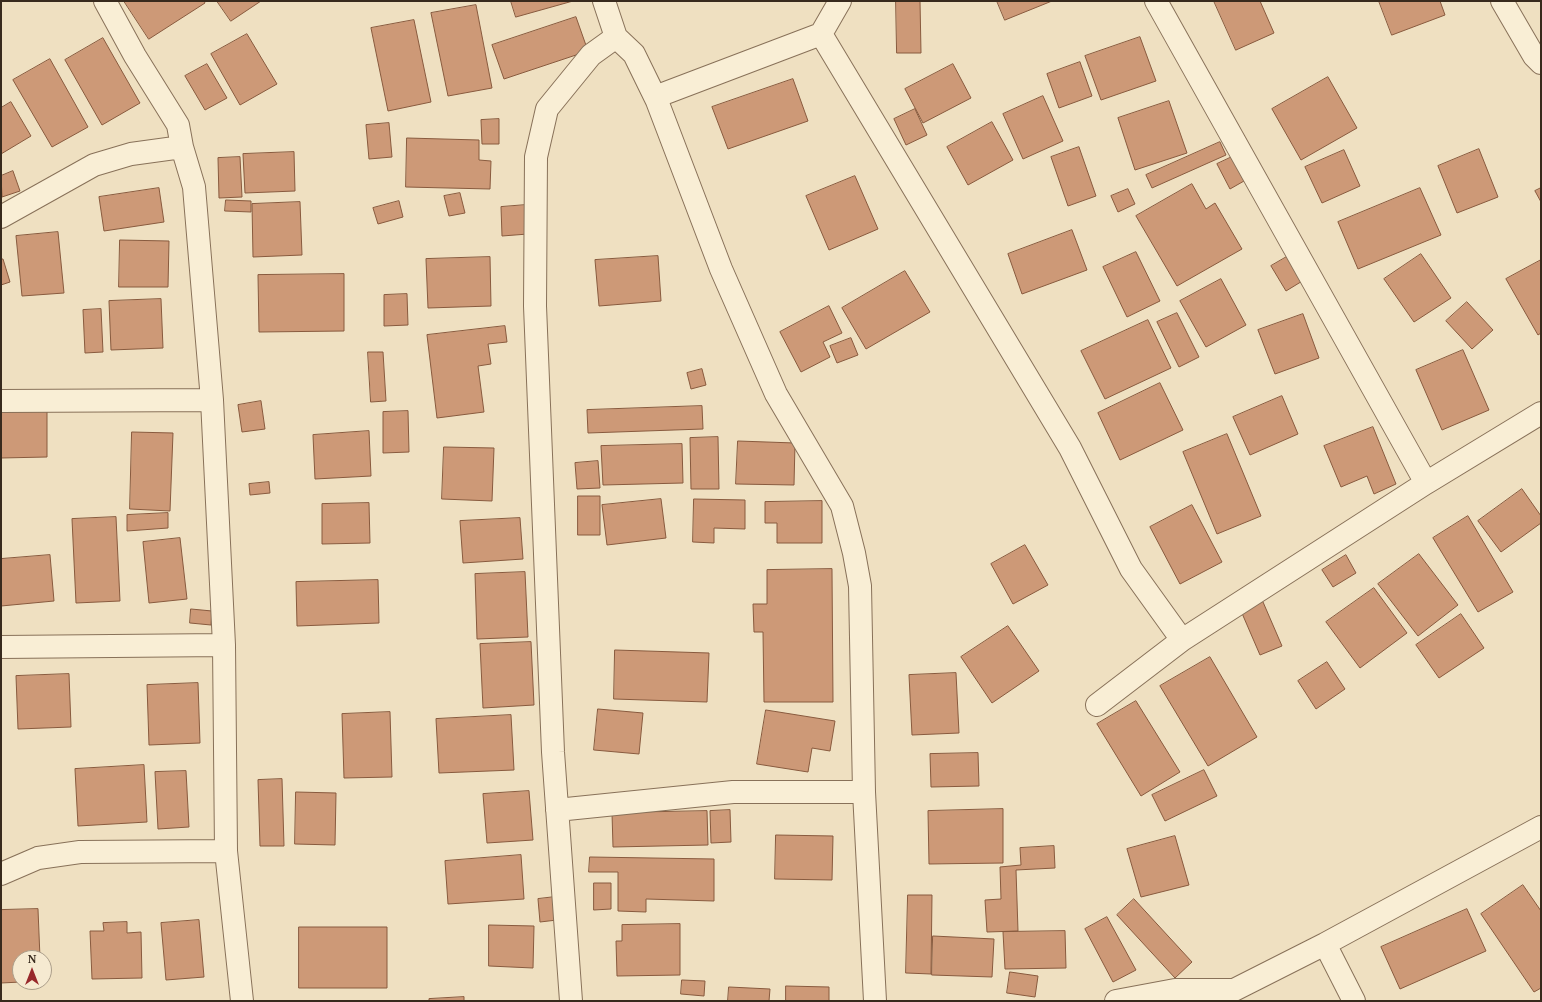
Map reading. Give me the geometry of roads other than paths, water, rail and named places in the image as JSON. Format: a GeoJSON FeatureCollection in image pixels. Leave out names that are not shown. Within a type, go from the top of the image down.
{"type":"FeatureCollection","features":[{"type":"Feature","properties":{"kind":"street"},"geometry":{"type":"LineString","coordinates":[[105,1],[135,56],[178,125],[182,147],[194,187],[212,400],[224,646],[226,850],[242,1001]]}},
{"type":"Feature","properties":{"kind":"street"},"geometry":{"type":"LineString","coordinates":[[604,1],[616,37],[634,54],[655,97],[721,269],[776,394],[842,506],[854,552],[860,586],[864,792],[875,1001]]}},
{"type":"Feature","properties":{"kind":"street"},"geometry":{"type":"LineString","coordinates":[[655,97],[821,34],[840,1]]}},
{"type":"Feature","properties":{"kind":"street"},"geometry":{"type":"LineString","coordinates":[[1156,1],[1426,483]]}},
{"type":"Feature","properties":{"kind":"street"},"geometry":{"type":"LineString","coordinates":[[1502,1],[1534,56],[1541,63]]}},
{"type":"Feature","properties":{"kind":"street"},"geometry":{"type":"LineString","coordinates":[[821,34],[1070,448],[1132,569],[1182,640]]}},
{"type":"Feature","properties":{"kind":"street"},"geometry":{"type":"LineString","coordinates":[[571,1001],[556,810],[535,306],[536,157],[547,109],[590,55],[616,37]]}},
{"type":"Feature","properties":{"kind":"street"},"geometry":{"type":"LineString","coordinates":[[1,217],[94,165],[131,154],[182,147]]}},
{"type":"Feature","properties":{"kind":"street"},"geometry":{"type":"LineString","coordinates":[[1,401],[212,400]]}},
{"type":"Feature","properties":{"kind":"street"},"geometry":{"type":"LineString","coordinates":[[1097,705],[1182,640],[1426,483],[1541,413]]}},
{"type":"Feature","properties":{"kind":"street"},"geometry":{"type":"LineString","coordinates":[[1,647],[224,646]]}},
{"type":"Feature","properties":{"kind":"street"},"geometry":{"type":"LineString","coordinates":[[556,810],[733,792],[864,792]]}},
{"type":"Feature","properties":{"kind":"street"},"geometry":{"type":"LineString","coordinates":[[1116,1001],[1175,990],[1234,990],[1325,944],[1541,827]]}},
{"type":"Feature","properties":{"kind":"street"},"geometry":{"type":"LineString","coordinates":[[1,874],[38,858],[80,852],[226,850]]}},
{"type":"Feature","properties":{"kind":"street"},"geometry":{"type":"LineString","coordinates":[[1325,944],[1354,1001]]}}]}
